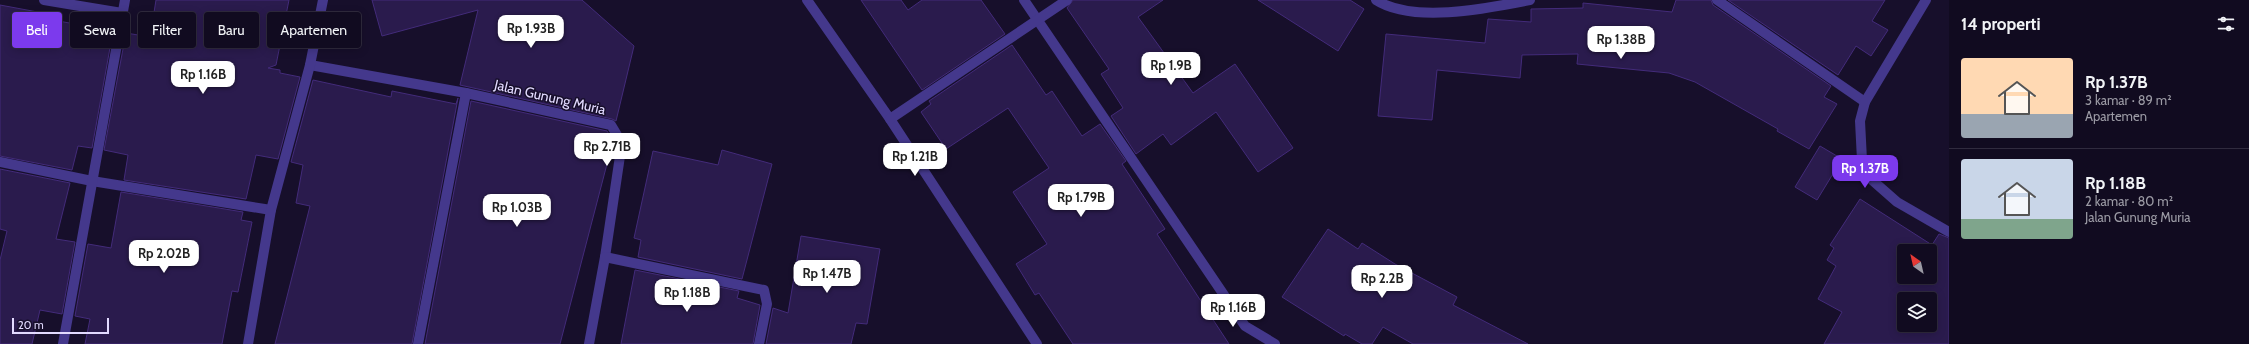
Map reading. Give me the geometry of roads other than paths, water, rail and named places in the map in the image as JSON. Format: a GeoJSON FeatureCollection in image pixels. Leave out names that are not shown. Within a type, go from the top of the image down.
{"type":"FeatureCollection","features":[{"type":"Feature","properties":{"kind":"street"},"geometry":{"type":"LineString","coordinates":[[44,0],[116,12]]}},
{"type":"Feature","properties":{"kind":"street"},"geometry":{"type":"LineString","coordinates":[[122,12],[125,0]]}},
{"type":"Feature","properties":{"kind":"street"},"geometry":{"type":"LineString","coordinates":[[248,344],[271,210],[310,65],[323,0]]}},
{"type":"Feature","properties":{"kind":"street"},"geometry":{"type":"LineString","coordinates":[[807,0],[890,119],[1037,344]]}},
{"type":"Feature","properties":{"kind":"street"},"geometry":{"type":"LineString","coordinates":[[1024,0],[1245,326],[1275,344]]}},
{"type":"Feature","properties":{"kind":"street"},"geometry":{"type":"LineString","coordinates":[[890,119],[1038,22],[1067,0]]}},
{"type":"Feature","properties":{"kind":"street"},"geometry":{"type":"LineString","coordinates":[[1376,0],[1436,14],[1494,7],[1530,0]]}},
{"type":"Feature","properties":{"kind":"street"},"geometry":{"type":"LineString","coordinates":[[1717,0],[1865,102]]}},
{"type":"Feature","properties":{"kind":"street"},"geometry":{"type":"LineString","coordinates":[[1926,0],[1865,102],[1860,122],[1862,160],[1872,180],[1897,202],[1949,232]]}},
{"type":"Feature","properties":{"kind":"street"},"geometry":{"type":"LineString","coordinates":[[63,344],[116,48]]}},
{"type":"Feature","properties":{"kind":"street","name":"Jalan Gunung Muria"},"geometry":{"type":"LineString","coordinates":[[310,65],[466,93],[611,125],[620,140],[605,257],[589,344]]}},
{"type":"Feature","properties":{"kind":"street"},"geometry":{"type":"LineString","coordinates":[[418,344],[466,93]]}},
{"type":"Feature","properties":{"kind":"street"},"geometry":{"type":"LineString","coordinates":[[0,162],[92,181],[271,210]]}},
{"type":"Feature","properties":{"kind":"street"},"geometry":{"type":"LineString","coordinates":[[605,257],[764,290],[766,304],[759,344]]}}]}
